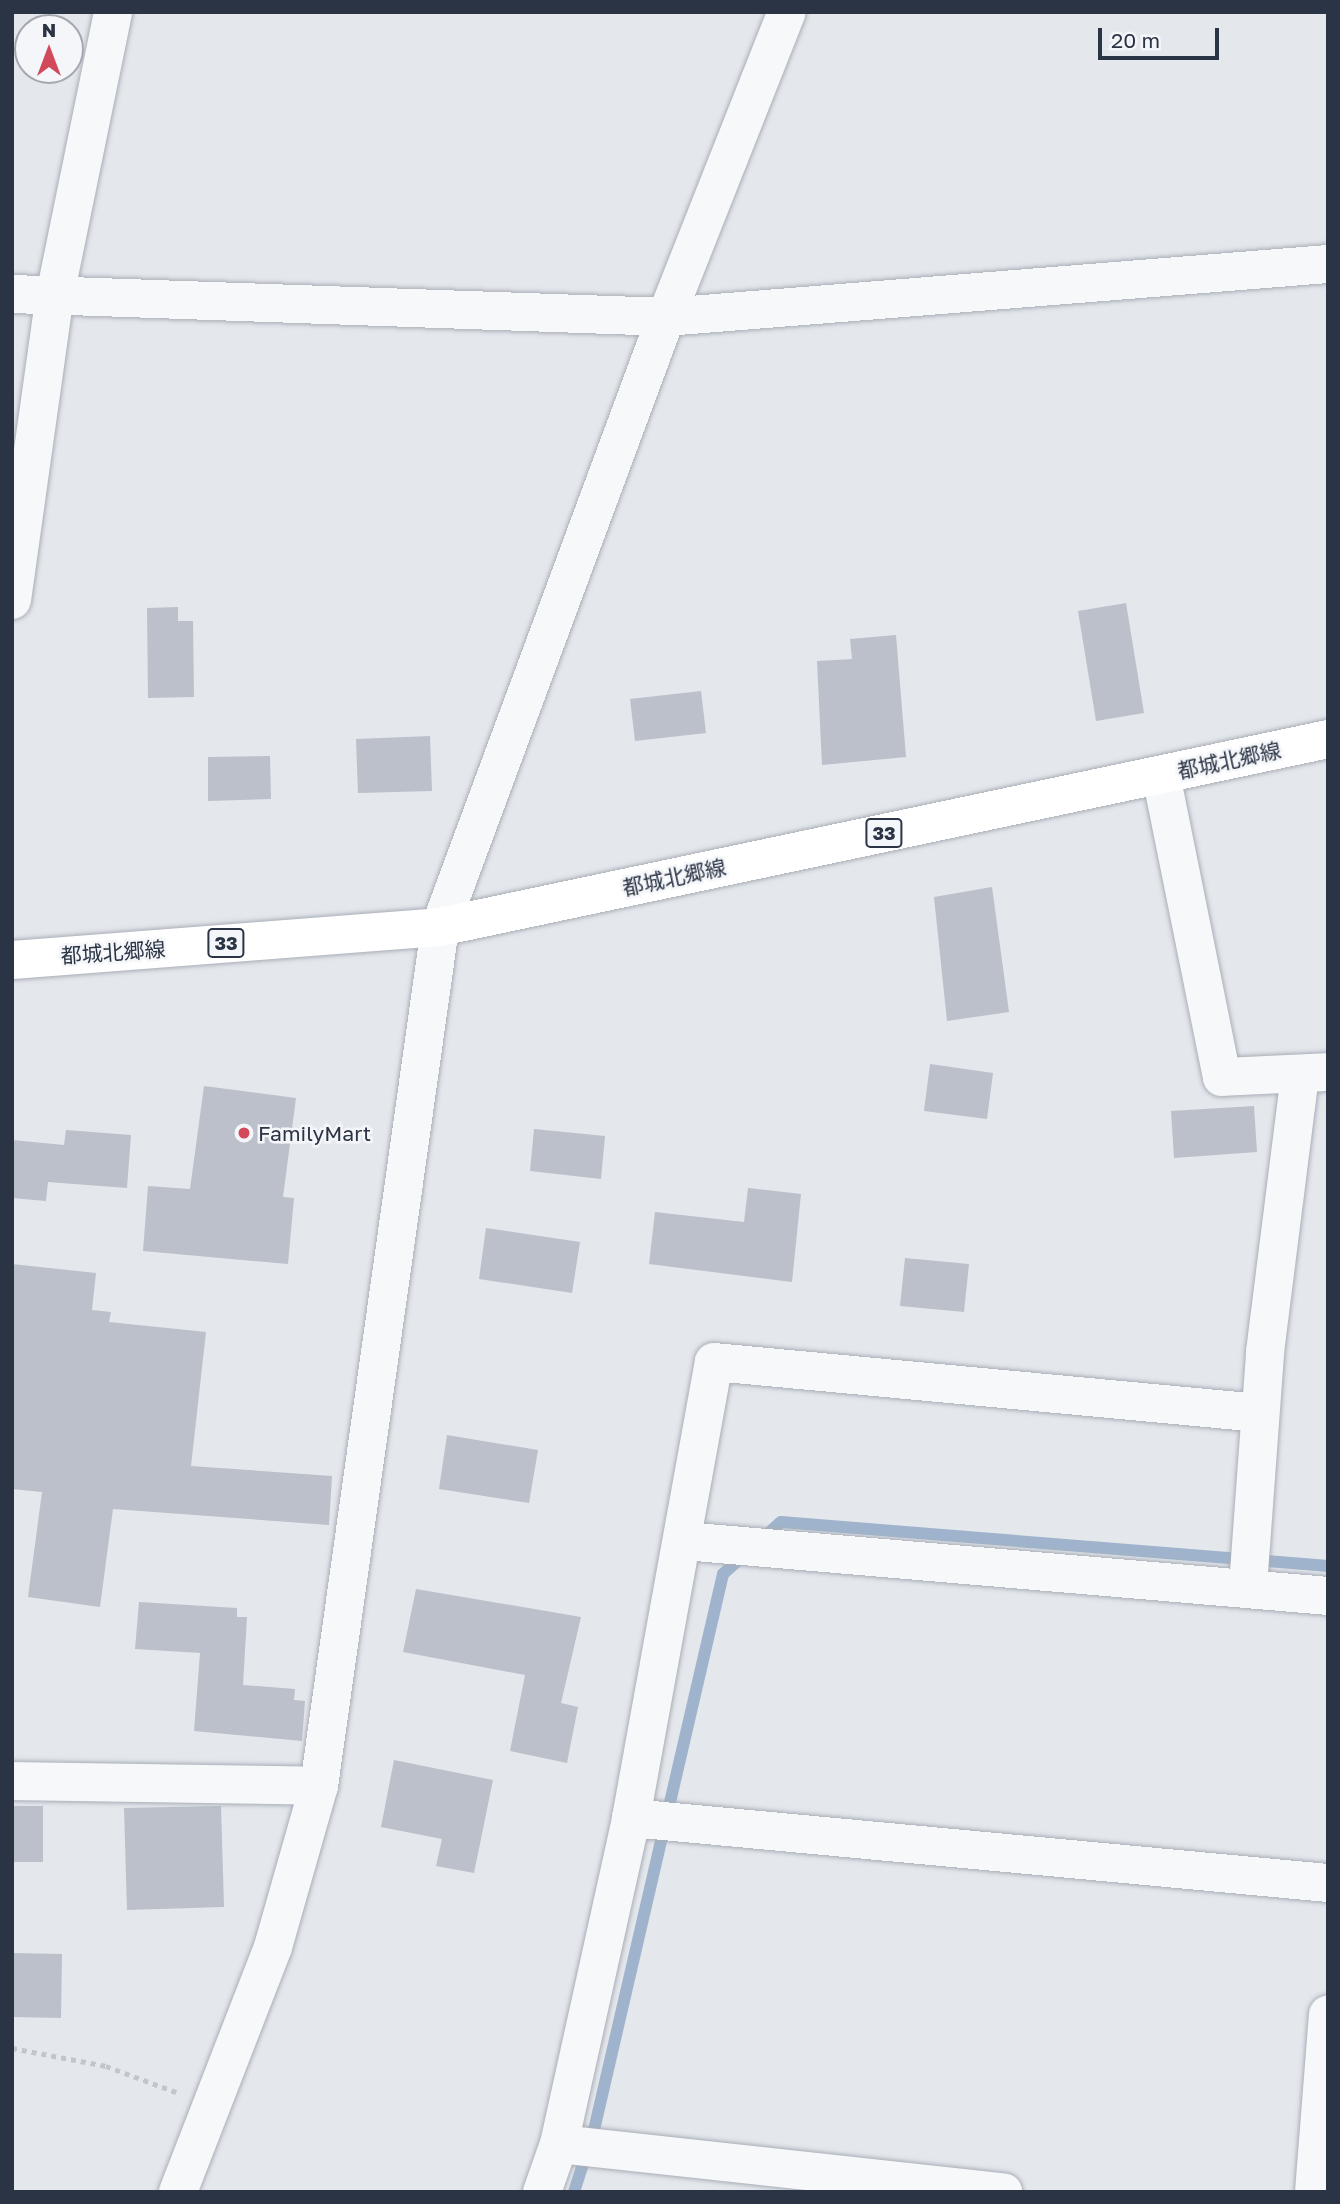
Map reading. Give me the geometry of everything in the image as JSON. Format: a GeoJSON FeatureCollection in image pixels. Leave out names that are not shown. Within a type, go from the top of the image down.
{"type":"FeatureCollection","features":[{"type":"Feature","properties":{"kind":"main road","name":"都城北郷線"},"geometry":{"type":"LineString","coordinates":[[12,960],[440,927],[1328,739]]}},
{"type":"Feature","properties":{"kind":"street"},"geometry":{"type":"LineString","coordinates":[[12,600],[54,300],[113,12]]}},
{"type":"Feature","properties":{"kind":"street"},"geometry":{"type":"LineString","coordinates":[[178,2192],[214,2106],[273,1947],[319,1786],[440,927],[666,317],[788,12]]}},
{"type":"Feature","properties":{"kind":"street"},"geometry":{"type":"LineString","coordinates":[[12,294],[54,300],[666,317],[1328,264]]}},
{"type":"Feature","properties":{"kind":"street"},"geometry":{"type":"LineString","coordinates":[[1161,775],[1222,1077],[1314,1074],[1260,1413],[1248,1586]]}},
{"type":"Feature","properties":{"kind":"street"},"geometry":{"type":"LineString","coordinates":[[542,2192],[559,2144],[631,1818],[684,1541],[714,1362],[1260,1413]]}},
{"type":"Feature","properties":{"kind":"street"},"geometry":{"type":"LineString","coordinates":[[684,1541],[1248,1586],[1328,1596]]}},
{"type":"Feature","properties":{"kind":"street"},"geometry":{"type":"LineString","coordinates":[[12,1781],[319,1786]]}},
{"type":"Feature","properties":{"kind":"street"},"geometry":{"type":"LineString","coordinates":[[631,1818],[1328,1883]]}},
{"type":"Feature","properties":{"kind":"street"},"geometry":{"type":"LineString","coordinates":[[1314,2192],[1328,2015]]}},
{"type":"Feature","properties":{"kind":"street"},"geometry":{"type":"LineString","coordinates":[[559,2144],[917,2188],[1003,2192]]}},
{"type":"Feature","properties":{"kind":"path"},"geometry":{"type":"LineString","coordinates":[[12,2048],[106,2066],[214,2106]]}},
{"type":"Feature","properties":{"kind":"building"},"geometry":{"type":"Polygon","coordinates":[[[1126,603],[1144,713],[1096,721],[1078,611],[1126,603]]]}},
{"type":"Feature","properties":{"kind":"building"},"geometry":{"type":"Polygon","coordinates":[[[178,607],[178,621],[193,621],[194,697],[148,698],[147,608],[178,607]]]}},
{"type":"Feature","properties":{"kind":"building"},"geometry":{"type":"Polygon","coordinates":[[[896,635],[906,757],[822,765],[817,661],[852,659],[850,639],[896,635]]]}},
{"type":"Feature","properties":{"kind":"building"},"geometry":{"type":"Polygon","coordinates":[[[701,691],[706,733],[635,741],[630,699],[701,691]]]}},
{"type":"Feature","properties":{"kind":"building"},"geometry":{"type":"Polygon","coordinates":[[[430,736],[432,791],[358,793],[356,739],[430,736]]]}},
{"type":"Feature","properties":{"kind":"building"},"geometry":{"type":"Polygon","coordinates":[[[270,756],[271,799],[208,801],[208,757],[270,756]]]}},
{"type":"Feature","properties":{"kind":"building"},"geometry":{"type":"Polygon","coordinates":[[[992,887],[1009,1012],[947,1021],[934,897],[992,887]]]}},
{"type":"Feature","properties":{"kind":"building"},"geometry":{"type":"Polygon","coordinates":[[[930,1064],[993,1073],[987,1119],[924,1111],[930,1064]]]}},
{"type":"Feature","properties":{"kind":"building"},"geometry":{"type":"Polygon","coordinates":[[[204,1086],[296,1098],[283,1197],[294,1198],[288,1264],[143,1251],[148,1186],[190,1189],[204,1086]]]}},
{"type":"Feature","properties":{"kind":"building"},"geometry":{"type":"Polygon","coordinates":[[[1254,1106],[1257,1152],[1174,1158],[1171,1111],[1254,1106]]]}},
{"type":"Feature","properties":{"kind":"building"},"geometry":{"type":"Polygon","coordinates":[[[534,1129],[605,1136],[601,1179],[530,1171],[534,1129]]]}},
{"type":"Feature","properties":{"kind":"building"},"geometry":{"type":"Polygon","coordinates":[[[66,1130],[131,1135],[127,1188],[48,1182],[46,1201],[12,1198],[12,1140],[64,1145],[66,1130]]]}},
{"type":"Feature","properties":{"kind":"building"},"geometry":{"type":"Polygon","coordinates":[[[748,1188],[801,1194],[792,1282],[649,1264],[655,1212],[744,1222],[748,1188]]]}},
{"type":"Feature","properties":{"kind":"building"},"geometry":{"type":"Polygon","coordinates":[[[486,1228],[580,1242],[572,1293],[479,1279],[486,1228]]]}},
{"type":"Feature","properties":{"kind":"building"},"geometry":{"type":"Polygon","coordinates":[[[905,1258],[969,1264],[964,1312],[900,1306],[905,1258]]]}},
{"type":"Feature","properties":{"kind":"building"},"geometry":{"type":"Polygon","coordinates":[[[12,1264],[96,1273],[92,1310],[111,1312],[109,1322],[206,1332],[191,1466],[332,1476],[329,1525],[113,1509],[100,1607],[28,1597],[42,1492],[12,1489],[12,1264]]]}},
{"type":"Feature","properties":{"kind":"building"},"geometry":{"type":"Polygon","coordinates":[[[447,1435],[538,1450],[529,1503],[439,1489],[447,1435]]]}},
{"type":"Feature","properties":{"kind":"building"},"geometry":{"type":"Polygon","coordinates":[[[416,1589],[581,1617],[561,1703],[578,1707],[567,1763],[510,1751],[525,1675],[403,1652],[416,1589]]]}},
{"type":"Feature","properties":{"kind":"building"},"geometry":{"type":"Polygon","coordinates":[[[139,1602],[237,1608],[237,1617],[247,1617],[243,1685],[295,1689],[294,1700],[305,1701],[302,1741],[194,1731],[200,1653],[135,1649],[139,1602]]]}},
{"type":"Feature","properties":{"kind":"building"},"geometry":{"type":"Polygon","coordinates":[[[394,1760],[493,1780],[474,1873],[436,1866],[442,1839],[381,1827],[394,1760]]]}},
{"type":"Feature","properties":{"kind":"building"},"geometry":{"type":"Polygon","coordinates":[[[12,1806],[43,1806],[43,1862],[12,1862],[12,1806]]]}},
{"type":"Feature","properties":{"kind":"building"},"geometry":{"type":"Polygon","coordinates":[[[221,1806],[224,1907],[127,1910],[124,1808],[221,1806]]]}},
{"type":"Feature","properties":{"kind":"building"},"geometry":{"type":"Polygon","coordinates":[[[12,1953],[62,1954],[61,2018],[12,2017],[12,1953]]]}},
{"type":"Feature","properties":{"kind":"waterway"},"geometry":{"type":"LineString","coordinates":[[762,1539],[781,1522],[1328,1566]]}},
{"type":"Feature","properties":{"kind":"waterway"},"geometry":{"type":"LineString","coordinates":[[574,2192],[594,2130],[723,1574],[746,1553]]}},
{"type":"Feature","properties":{"kind":"place","name":"FamilyMart"},"geometry":{"type":"Point","coordinates":[244,1133]}}]}
